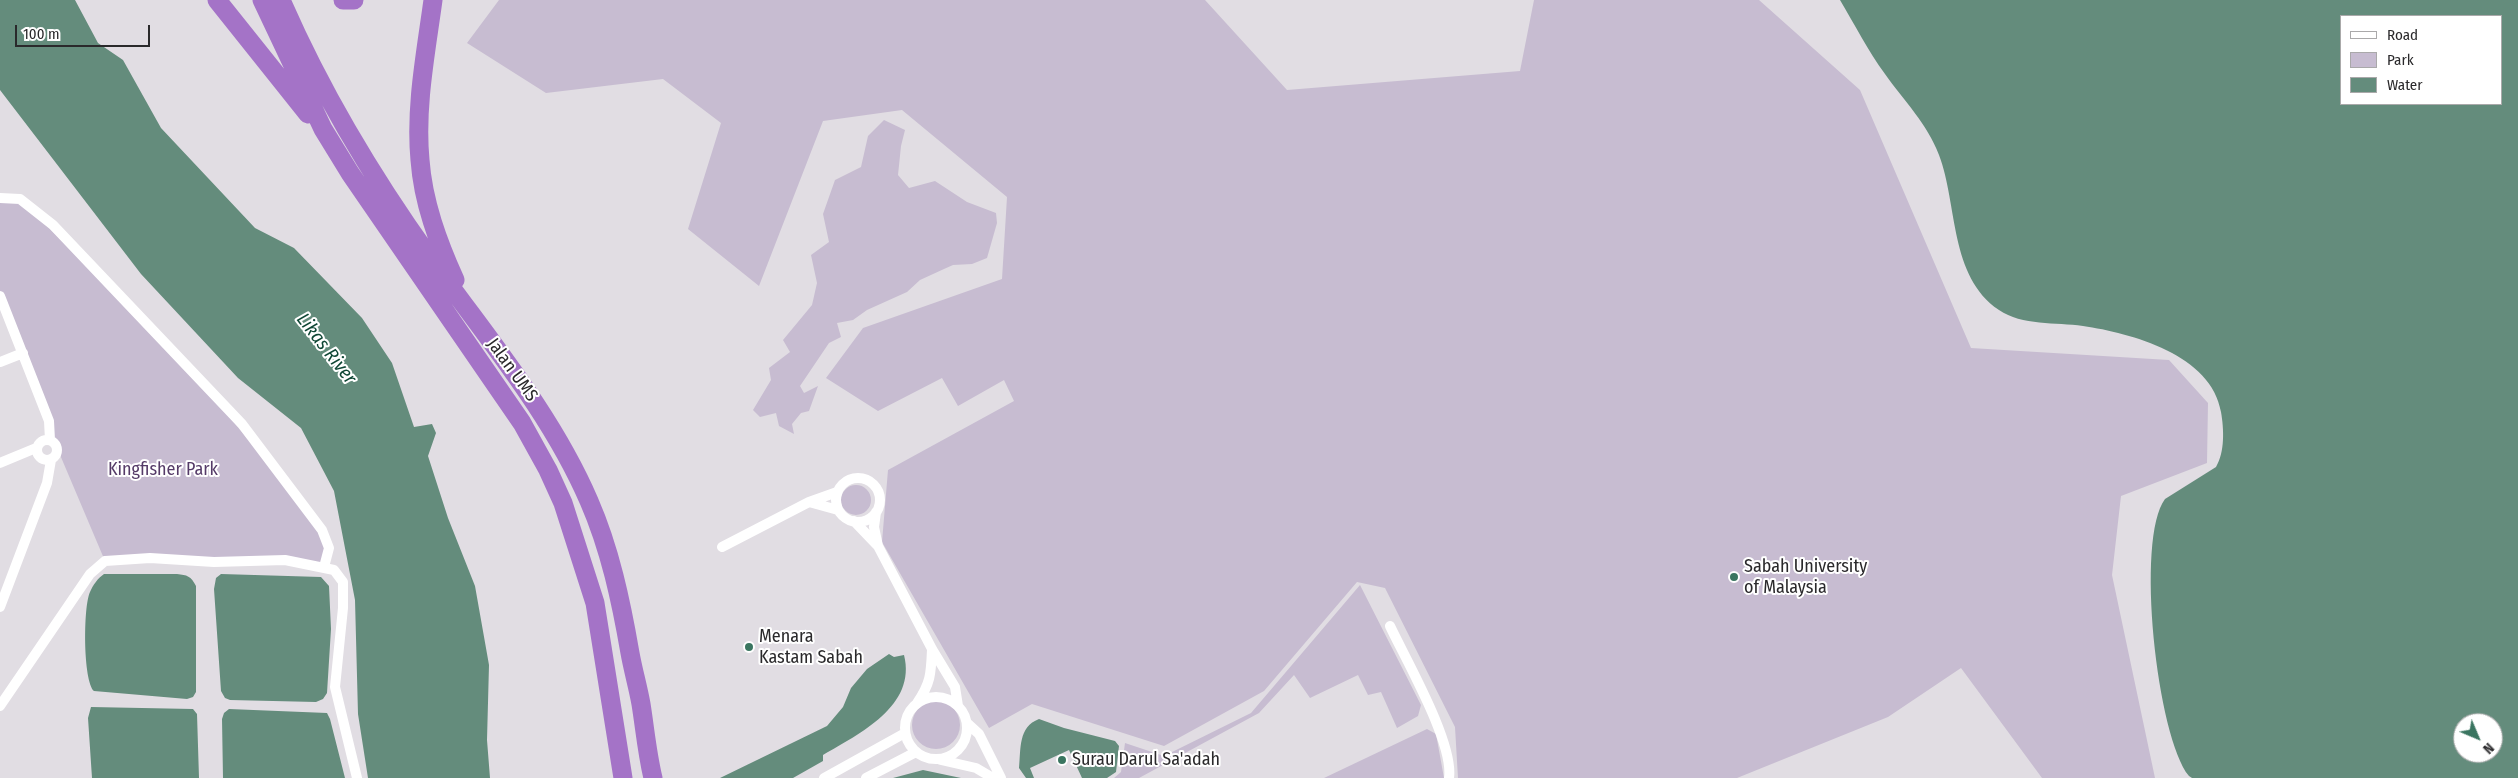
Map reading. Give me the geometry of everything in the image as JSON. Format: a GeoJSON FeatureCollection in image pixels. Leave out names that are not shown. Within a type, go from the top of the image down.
{"type":"FeatureCollection","features":[{"type":"Feature","properties":{"kind":"highway"},"geometry":{"type":"LineString","coordinates":[[217,0],[301,107],[319,122]]}},
{"type":"Feature","properties":{"kind":"highway","name":"Jalan UMS"},"geometry":{"type":"LineString","coordinates":[[262,0],[319,122],[350,173],[522,424],[548,470],[563,503],[596,603],[623,778]]}},
{"type":"Feature","properties":{"kind":"highway","name":"Jalan UMS"},"geometry":{"type":"LineString","coordinates":[[281,0],[326,96],[358,152],[430,259],[540,410],[588,500],[600,531],[628,634],[653,778]]}},
{"type":"Feature","properties":{"kind":"highway"},"geometry":{"type":"LineString","coordinates":[[344,0],[354,0]]}},
{"type":"Feature","properties":{"kind":"highway"},"geometry":{"type":"LineString","coordinates":[[433,0],[421,103],[420,159],[428,212],[446,260],[471,313]]}},
{"type":"Feature","properties":{"kind":"street"},"geometry":{"type":"LineString","coordinates":[[0,198],[20,199],[53,225],[123,296],[242,424],[322,530],[329,548],[324,567]]}},
{"type":"Feature","properties":{"kind":"street"},"geometry":{"type":"LineString","coordinates":[[0,296],[49,421],[50,440]]}},
{"type":"Feature","properties":{"kind":"street"},"geometry":{"type":"LineString","coordinates":[[0,362],[23,353]]}},
{"type":"Feature","properties":{"kind":"street"},"geometry":{"type":"LineString","coordinates":[[0,462],[36,448],[39,443],[50,440],[55,443],[57,449],[56,456],[50,460],[43,460],[37,456],[36,448]]}},
{"type":"Feature","properties":{"kind":"street"},"geometry":{"type":"LineString","coordinates":[[0,608],[47,482],[50,460]]}},
{"type":"Feature","properties":{"kind":"street"},"geometry":{"type":"LineString","coordinates":[[722,546],[809,502],[837,492],[848,480],[856,478],[865,479],[873,483],[878,491],[880,502],[876,512],[874,527],[878,546],[954,687],[958,706],[967,723],[979,734],[1000,778]]}},
{"type":"Feature","properties":{"kind":"street"},"geometry":{"type":"LineString","coordinates":[[837,492],[838,510],[842,515],[854,521],[878,546]]}},
{"type":"Feature","properties":{"kind":"street"},"geometry":{"type":"LineString","coordinates":[[809,502],[838,510]]}},
{"type":"Feature","properties":{"kind":"street"},"geometry":{"type":"LineString","coordinates":[[854,521],[866,520],[876,512]]}},
{"type":"Feature","properties":{"kind":"street"},"geometry":{"type":"LineString","coordinates":[[0,706],[90,574],[105,561],[150,558],[214,562],[285,560],[324,567],[334,570],[344,582],[335,687],[357,778]]}},
{"type":"Feature","properties":{"kind":"street"},"geometry":{"type":"LineString","coordinates":[[1390,626],[1446,749],[1450,778]]}},
{"type":"Feature","properties":{"kind":"street"},"geometry":{"type":"LineString","coordinates":[[932,649],[930,678],[927,689],[908,714],[905,733],[910,745],[916,752],[925,757],[976,768],[993,778]]}},
{"type":"Feature","properties":{"kind":"street"},"geometry":{"type":"LineString","coordinates":[[916,704],[935,697],[948,699],[958,706]]}},
{"type":"Feature","properties":{"kind":"street"},"geometry":{"type":"LineString","coordinates":[[938,759],[950,756],[960,748],[966,736],[967,723]]}},
{"type":"Feature","properties":{"kind":"street"},"geometry":{"type":"LineString","coordinates":[[824,778],[905,733]]}},
{"type":"Feature","properties":{"kind":"street"},"geometry":{"type":"LineString","coordinates":[[866,778],[916,752]]}},
{"type":"Feature","properties":{"kind":"green space"},"geometry":{"type":"Polygon","coordinates":[[[499,0],[1205,0],[1287,90],[1520,71],[1534,0],[1759,0],[1860,90],[1971,348],[2169,360],[2208,403],[2207,463],[2121,496],[2112,575],[2155,778],[2042,778],[1961,668],[1888,717],[1737,778],[1458,778],[1455,727],[1385,588],[1357,582],[1264,691],[1164,746],[1032,704],[989,728],[882,542],[888,470],[1014,401],[1004,380],[958,406],[942,378],[878,411],[826,378],[863,328],[1002,279],[1007,197],[902,110],[823,121],[759,286],[688,229],[721,123],[663,79],[546,93],[467,43],[499,0]]]}},
{"type":"Feature","properties":{"kind":"green space"},"geometry":{"type":"Polygon","coordinates":[[[884,120],[905,130],[898,175],[909,188],[935,181],[967,202],[996,213],[997,223],[987,258],[972,264],[953,265],[920,280],[907,292],[867,310],[853,320],[837,323],[841,337],[829,343],[800,386],[804,393],[818,386],[809,411],[801,413],[792,424],[794,434],[779,426],[776,413],[760,417],[753,410],[771,380],[769,368],[790,352],[783,340],[812,305],[817,283],[811,255],[829,242],[823,214],[835,180],[861,167],[868,136],[884,120]]]}},
{"type":"Feature","properties":{"kind":"green space","name":"Kingfisher Park"},"geometry":{"type":"Polygon","coordinates":[[[0,198],[20,199],[190,369],[311,516],[329,548],[324,567],[285,560],[105,561],[55,443],[50,440],[49,421],[0,296],[0,198]]]}},
{"type":"Feature","properties":{"kind":"green space"},"geometry":{"type":"Polygon","coordinates":[[[856,485],[862,486],[870,494],[870,506],[862,514],[856,515],[850,514],[842,506],[841,500],[842,494],[850,486],[856,485]]]}},
{"type":"Feature","properties":{"kind":"green space"},"geometry":{"type":"Polygon","coordinates":[[[1360,585],[1421,705],[1418,716],[1397,728],[1381,692],[1368,695],[1358,675],[1310,698],[1294,675],[1259,713],[1139,778],[1114,778],[1121,772],[1125,743],[1164,756],[1251,713],[1360,585]]]}},
{"type":"Feature","properties":{"kind":"green space"},"geometry":{"type":"Polygon","coordinates":[[[936,701],[945,703],[953,708],[958,716],[960,725],[958,734],[953,742],[945,747],[936,749],[927,747],[919,742],[914,734],[912,725],[914,716],[919,708],[927,703],[936,701]]]}},
{"type":"Feature","properties":{"kind":"green space"},"geometry":{"type":"Polygon","coordinates":[[[1427,729],[1436,734],[1444,778],[1324,778],[1427,729]]]}},
{"type":"Feature","properties":{"kind":"water","name":"Likas River"},"geometry":{"type":"Polygon","coordinates":[[[0,0],[75,0],[98,43],[123,60],[161,128],[255,228],[294,248],[362,318],[392,363],[414,427],[432,424],[436,433],[428,456],[448,518],[475,586],[489,665],[487,740],[490,778],[368,778],[358,714],[355,600],[334,491],[301,428],[238,378],[141,274],[0,90],[0,0]]]}},
{"type":"Feature","properties":{"kind":"water"},"geometry":{"type":"Polygon","coordinates":[[[1840,0],[2518,0],[2518,778],[2192,778],[2189,776],[2178,755],[2159,682],[2151,594],[2152,554],[2156,521],[2165,499],[2216,467],[2219,461],[2223,440],[2223,426],[2221,412],[2214,392],[2202,376],[2186,362],[2167,350],[2124,334],[2102,329],[2018,319],[1999,310],[1983,296],[1971,278],[1963,259],[1945,175],[1934,143],[1922,122],[1879,65],[1840,0]]]}},
{"type":"Feature","properties":{"kind":"water"},"geometry":{"type":"Polygon","coordinates":[[[104,574],[177,574],[192,580],[196,586],[196,692],[193,697],[187,699],[94,691],[90,684],[86,659],[86,612],[91,589],[104,574]]]}},
{"type":"Feature","properties":{"kind":"water"},"geometry":{"type":"Polygon","coordinates":[[[221,574],[321,577],[329,586],[331,629],[327,693],[323,699],[316,702],[230,700],[225,698],[221,691],[214,589],[216,578],[221,574]]]}},
{"type":"Feature","properties":{"kind":"water"},"geometry":{"type":"Polygon","coordinates":[[[889,654],[894,657],[904,655],[906,673],[902,689],[894,704],[868,728],[823,755],[823,761],[793,778],[720,778],[827,726],[843,707],[851,688],[867,669],[889,654]]]}},
{"type":"Feature","properties":{"kind":"water"},"geometry":{"type":"Polygon","coordinates":[[[91,707],[193,709],[197,714],[199,778],[92,778],[88,718],[91,707]]]}},
{"type":"Feature","properties":{"kind":"water"},"geometry":{"type":"Polygon","coordinates":[[[229,709],[327,713],[345,778],[223,778],[222,719],[224,713],[229,709]]]}},
{"type":"Feature","properties":{"kind":"water"},"geometry":{"type":"Polygon","coordinates":[[[1039,719],[1064,728],[1115,741],[1119,746],[1116,772],[1107,778],[1082,778],[1069,750],[1030,768],[1034,778],[1026,778],[1019,768],[1022,739],[1027,727],[1039,719]]]}},
{"type":"Feature","properties":{"kind":"water"},"geometry":{"type":"Polygon","coordinates":[[[923,770],[961,778],[893,778],[923,770]]]}},
{"type":"Feature","properties":{"kind":"place","name":"Sabah University of Malaysia"},"geometry":{"type":"Point","coordinates":[1734,577]}},
{"type":"Feature","properties":{"kind":"place","name":"Menara Kastam Sabah"},"geometry":{"type":"Point","coordinates":[749,647]}},
{"type":"Feature","properties":{"kind":"place","name":"Surau Darul Sa'adah"},"geometry":{"type":"Point","coordinates":[1062,760]}}]}
